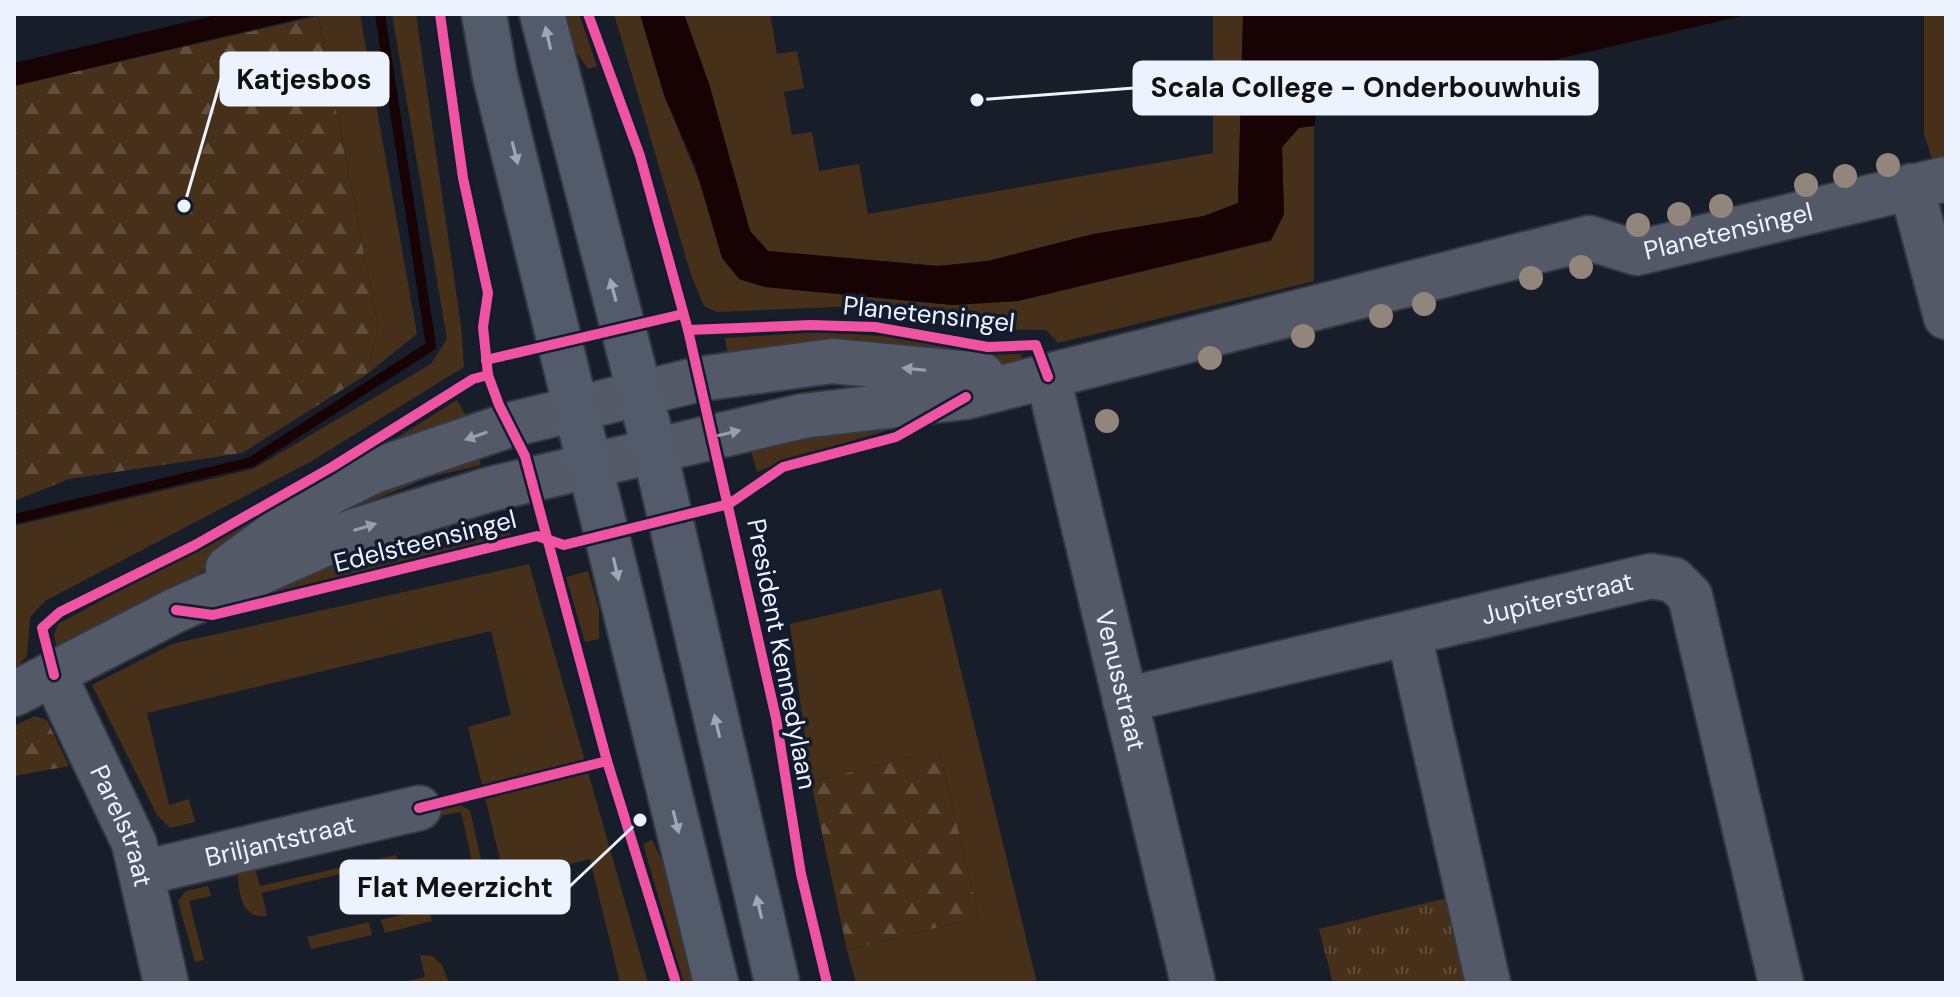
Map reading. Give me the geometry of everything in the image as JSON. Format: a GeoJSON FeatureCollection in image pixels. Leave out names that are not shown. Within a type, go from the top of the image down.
{"type":"FeatureCollection","features":[{"type":"Feature","properties":{"kind":"main road"},"geometry":{"type":"LineString","coordinates":[[484,14],[495,77],[716,983]]}},
{"type":"Feature","properties":{"kind":"main road"},"geometry":{"type":"LineString","coordinates":[[542,14],[655,452],[777,983]]}},
{"type":"Feature","properties":{"kind":"street","name":"Planetensingel"},"geometry":{"type":"LineString","coordinates":[[655,452],[803,416],[966,397],[1589,238],[1637,253],[1928,183]]}},
{"type":"Feature","properties":{"kind":"street"},"geometry":{"type":"LineString","coordinates":[[1928,183],[1946,317]]}},
{"type":"Feature","properties":{"kind":"street","name":"Planetensingel"},"geometry":{"type":"LineString","coordinates":[[578,409],[700,379],[832,361],[969,375],[1048,377]]}},
{"type":"Feature","properties":{"kind":"street","name":"Venusstraat"},"geometry":{"type":"LineString","coordinates":[[1048,377],[1193,983]]}},
{"type":"Feature","properties":{"kind":"street","name":"Edelsteensingel"},"geometry":{"type":"LineString","coordinates":[[176,610],[255,546],[331,492],[374,471],[509,425],[578,409]]}},
{"type":"Feature","properties":{"kind":"street","name":"Edelsteensingel"},"geometry":{"type":"LineString","coordinates":[[14,694],[176,610],[354,531],[491,489],[655,452]]}},
{"type":"Feature","properties":{"kind":"street","name":"Jupiterstraat"},"geometry":{"type":"LineString","coordinates":[[1125,700],[1651,576],[1674,580],[1690,596],[1781,983]]}},
{"type":"Feature","properties":{"kind":"street"},"geometry":{"type":"LineString","coordinates":[[1409,634],[1488,983]]}},
{"type":"Feature","properties":{"kind":"street","name":"Parelstraat"},"geometry":{"type":"LineString","coordinates":[[54,675],[134,843],[166,983]]}},
{"type":"Feature","properties":{"kind":"street","name":"Briljantstraat"},"geometry":{"type":"LineString","coordinates":[[142,873],[419,808]]}},
{"type":"Feature","properties":{"kind":"green space"},"geometry":{"type":"Polygon","coordinates":[[[318,14],[360,14],[417,334],[367,374],[378,326],[318,14]]]}},
{"type":"Feature","properties":{"kind":"green space"},"geometry":{"type":"Polygon","coordinates":[[[392,14],[416,14],[461,326],[464,367],[310,462],[45,601],[30,617],[27,656],[14,669],[14,526],[253,469],[431,364],[447,339],[392,14]]]}},
{"type":"Feature","properties":{"kind":"green space"},"geometry":{"type":"Polygon","coordinates":[[[556,14],[579,14],[597,66],[588,69],[558,24],[556,14]]]}},
{"type":"Feature","properties":{"kind":"green space"},"geometry":{"type":"Polygon","coordinates":[[[614,14],[640,14],[664,95],[739,279],[765,287],[953,305],[1018,301],[1271,241],[1284,213],[1282,147],[1299,127],[1314,126],[1314,281],[1058,343],[1046,330],[995,329],[858,306],[716,312],[704,306],[691,275],[614,14]]]}},
{"type":"Feature","properties":{"kind":"green space"},"geometry":{"type":"Polygon","coordinates":[[[684,14],[770,14],[777,54],[797,51],[804,88],[784,92],[792,135],[812,132],[819,171],[859,164],[868,214],[1213,153],[1213,14],[1243,14],[1238,203],[1204,216],[1093,234],[988,261],[938,266],[768,251],[750,231],[709,84],[684,14]]]}},
{"type":"Feature","properties":{"kind":"green space"},"geometry":{"type":"Polygon","coordinates":[[[1924,14],[1946,14],[1946,155],[1932,159],[1924,134],[1924,14]]]}},
{"type":"Feature","properties":{"kind":"green space"},"geometry":{"type":"Polygon","coordinates":[[[318,16],[378,326],[367,374],[242,453],[69,479],[14,501],[14,86],[318,16]]]}},
{"type":"Feature","properties":{"kind":"green space"},"geometry":{"type":"Polygon","coordinates":[[[820,332],[895,337],[987,355],[1021,354],[1022,362],[989,362],[910,345],[852,341],[728,354],[725,338],[820,332]]]}},
{"type":"Feature","properties":{"kind":"green space"},"geometry":{"type":"Polygon","coordinates":[[[457,400],[474,429],[250,535],[160,603],[58,652],[54,635],[58,624],[366,457],[457,400]]]}},
{"type":"Feature","properties":{"kind":"green space"},"geometry":{"type":"Polygon","coordinates":[[[923,416],[757,472],[749,444],[923,416]]]}},
{"type":"Feature","properties":{"kind":"green space"},"geometry":{"type":"Polygon","coordinates":[[[478,456],[481,465],[427,478],[366,503],[361,490],[478,456]]]}},
{"type":"Feature","properties":{"kind":"green space"},"geometry":{"type":"Polygon","coordinates":[[[506,514],[511,536],[254,597],[326,556],[506,514]]]}},
{"type":"Feature","properties":{"kind":"green space"},"geometry":{"type":"Polygon","coordinates":[[[529,564],[648,983],[620,983],[590,859],[505,880],[468,727],[511,715],[491,631],[147,713],[169,805],[189,799],[195,822],[170,828],[157,815],[92,685],[172,644],[529,564]]]}},
{"type":"Feature","properties":{"kind":"green space"},"geometry":{"type":"Polygon","coordinates":[[[588,571],[599,610],[599,639],[585,642],[566,577],[588,571]]]}},
{"type":"Feature","properties":{"kind":"green space"},"geometry":{"type":"Polygon","coordinates":[[[941,589],[1037,983],[856,983],[847,950],[979,917],[939,750],[811,782],[790,624],[941,589]]]}},
{"type":"Feature","properties":{"kind":"green space"},"geometry":{"type":"Polygon","coordinates":[[[35,716],[47,720],[69,766],[14,776],[14,726],[35,716]]]}},
{"type":"Feature","properties":{"kind":"green space"},"geometry":{"type":"Polygon","coordinates":[[[939,750],[979,917],[847,950],[811,782],[939,750]]]}},
{"type":"Feature","properties":{"kind":"green space"},"geometry":{"type":"Polygon","coordinates":[[[460,805],[470,810],[488,892],[479,893],[461,812],[439,816],[437,810],[460,805]]]}},
{"type":"Feature","properties":{"kind":"green space"},"geometry":{"type":"Polygon","coordinates":[[[652,840],[687,914],[706,983],[684,983],[682,978],[643,844],[652,840]]]}},
{"type":"Feature","properties":{"kind":"green space"},"geometry":{"type":"Polygon","coordinates":[[[396,855],[397,860],[262,893],[267,916],[247,910],[239,890],[238,874],[253,861],[260,886],[396,855]]]}},
{"type":"Feature","properties":{"kind":"green space"},"geometry":{"type":"Polygon","coordinates":[[[208,886],[211,896],[189,901],[204,960],[195,962],[178,901],[186,891],[208,886]]]}},
{"type":"Feature","properties":{"kind":"green space"},"geometry":{"type":"Polygon","coordinates":[[[1447,898],[1467,983],[1333,983],[1319,929],[1447,898]]]}},
{"type":"Feature","properties":{"kind":"green space"},"geometry":{"type":"Polygon","coordinates":[[[429,908],[432,921],[385,933],[381,920],[429,908]]]}},
{"type":"Feature","properties":{"kind":"green space"},"geometry":{"type":"Polygon","coordinates":[[[369,922],[372,935],[311,949],[307,937],[369,922]]]}},
{"type":"Feature","properties":{"kind":"green space"},"geometry":{"type":"Polygon","coordinates":[[[420,955],[432,956],[442,965],[449,983],[399,983],[425,977],[420,955]]]}},
{"type":"Feature","properties":{"kind":"shaded area"},"geometry":{"type":"Polygon","coordinates":[[[221,14],[318,14],[14,86],[14,63],[221,14]]]}},
{"type":"Feature","properties":{"kind":"shaded area"},"geometry":{"type":"Polygon","coordinates":[[[640,14],[684,14],[709,84],[750,231],[768,251],[938,266],[988,261],[1093,234],[1204,216],[1238,203],[1243,14],[1750,14],[1316,116],[1314,126],[1299,128],[1282,147],[1284,214],[1271,240],[1018,301],[953,305],[765,287],[739,279],[722,258],[695,166],[664,95],[640,14]]]}},
{"type":"Feature","properties":{"kind":"waterway"},"geometry":{"type":"LineString","coordinates":[[14,519],[251,462],[431,346],[380,14]]}},
{"type":"Feature","properties":{"kind":"cycle path"},"geometry":{"type":"LineString","coordinates":[[440,14],[463,178],[488,293],[483,327],[488,375],[499,405],[525,456],[607,761],[676,983]]}},
{"type":"Feature","properties":{"kind":"cycle path","name":"President Kennedylaan"},"geometry":{"type":"LineString","coordinates":[[588,14],[640,156],[688,330],[776,718],[801,874],[827,983]]}},
{"type":"Feature","properties":{"kind":"cycle path"},"geometry":{"type":"LineString","coordinates":[[486,360],[683,314]]}},
{"type":"Feature","properties":{"kind":"cycle path"},"geometry":{"type":"LineString","coordinates":[[688,330],[811,325],[875,327],[988,347],[1036,345],[1048,377]]}},
{"type":"Feature","properties":{"kind":"cycle path"},"geometry":{"type":"LineString","coordinates":[[54,675],[42,628],[60,612],[195,545],[332,467],[473,379],[488,375]]}},
{"type":"Feature","properties":{"kind":"cycle path"},"geometry":{"type":"LineString","coordinates":[[176,610],[213,615],[537,536],[564,545],[729,504],[783,467],[896,437],[966,397]]}},
{"type":"Feature","properties":{"kind":"cycle path"},"geometry":{"type":"LineString","coordinates":[[419,808],[607,761]]}},
{"type":"Feature","properties":{"kind":"place","name":"Scala College - Onderbouwhuis"},"geometry":{"type":"Point","coordinates":[977,100]}},
{"type":"Feature","properties":{"kind":"place","name":"Katjesbos"},"geometry":{"type":"Point","coordinates":[184,206]}},
{"type":"Feature","properties":{"kind":"place","name":"Flat Meerzicht"},"geometry":{"type":"Point","coordinates":[640,820]}}]}
